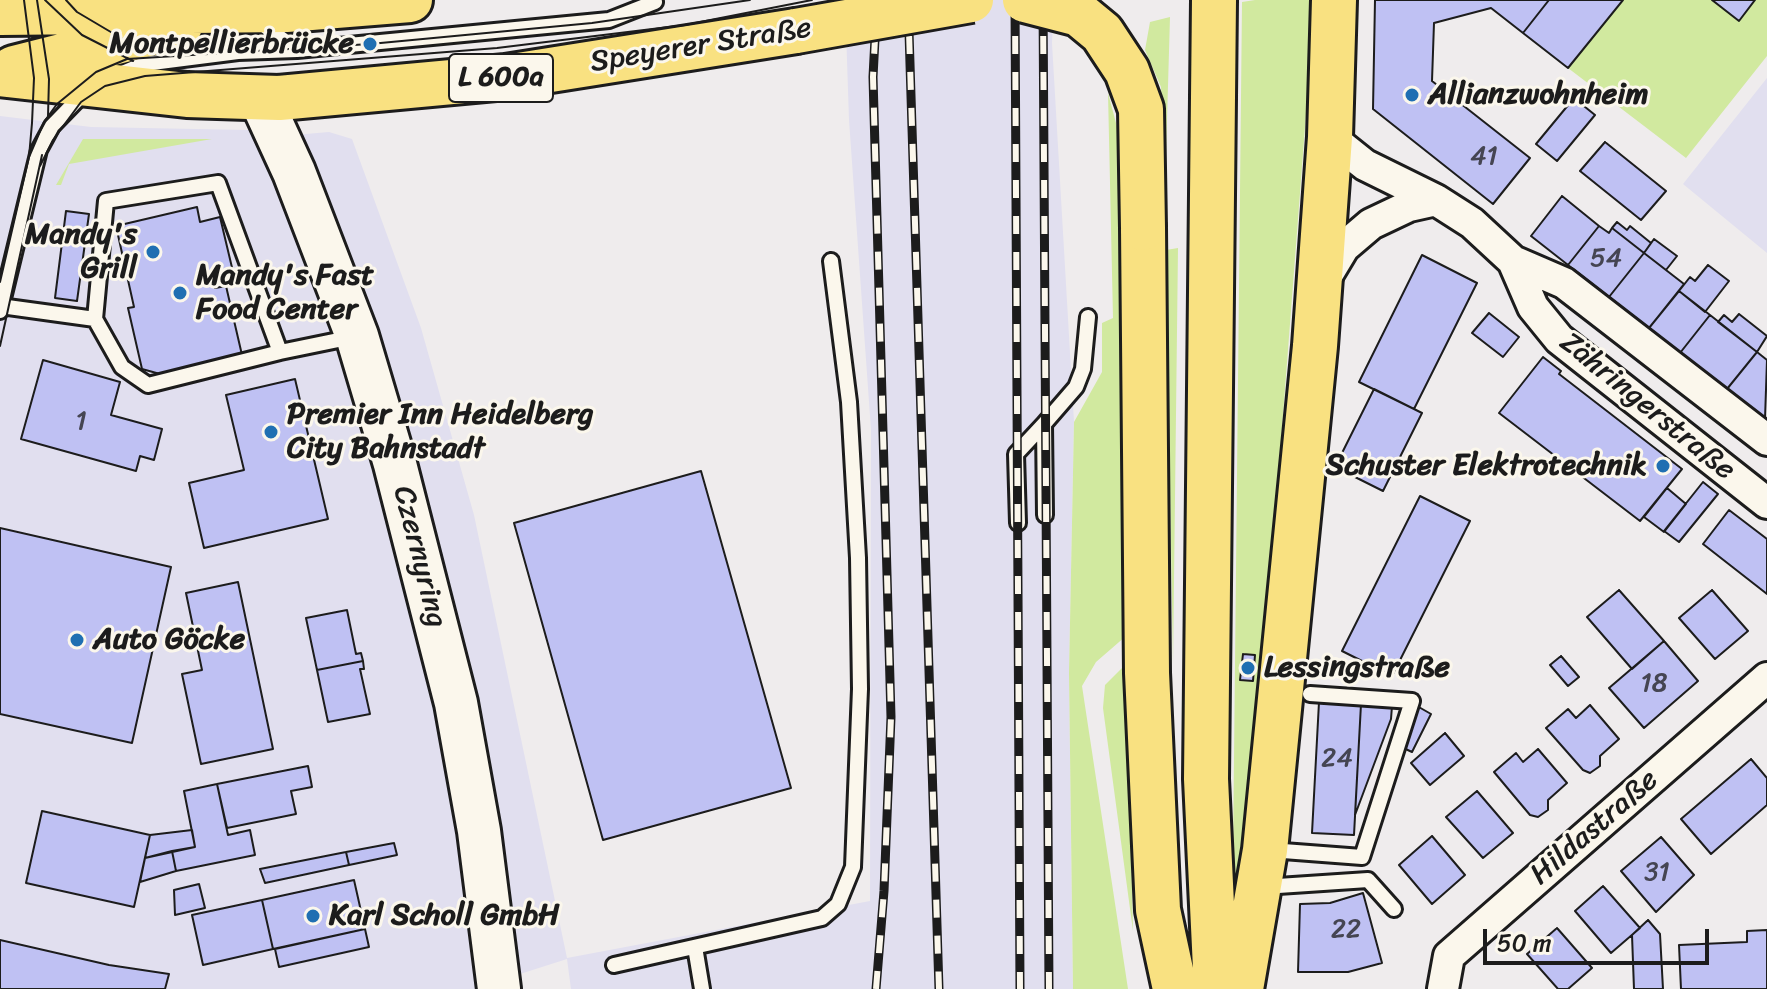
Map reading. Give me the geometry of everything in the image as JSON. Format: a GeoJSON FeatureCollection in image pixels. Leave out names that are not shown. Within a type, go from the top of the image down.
{"type":"FeatureCollection","features":[{"type":"Feature","properties":{"kind":"main road"},"geometry":{"type":"LineString","coordinates":[[0,13],[228,7],[328,8],[410,0]]}},
{"type":"Feature","properties":{"kind":"main road","name":"Speyerer Straße"},"geometry":{"type":"LineString","coordinates":[[0,73],[187,95],[270,98],[506,77],[971,0]]}},
{"type":"Feature","properties":{"kind":"main road"},"geometry":{"type":"LineString","coordinates":[[1025,0],[1079,14],[1102,33],[1127,71],[1141,109],[1147,673],[1158,910],[1177,989]]}},
{"type":"Feature","properties":{"kind":"main road"},"geometry":{"type":"LineString","coordinates":[[1214,0],[1206,779],[1242,986]]}},
{"type":"Feature","properties":{"kind":"main road"},"geometry":{"type":"LineString","coordinates":[[1242,986],[1262,868],[1319,291],[1330,137],[1334,0]]}},
{"type":"Feature","properties":{"kind":"main road"},"geometry":{"type":"LineString","coordinates":[[0,73],[47,58],[151,36],[228,7]]}},
{"type":"Feature","properties":{"kind":"main road","name":"Czernyring"},"geometry":{"type":"LineString","coordinates":[[270,98],[294,172],[357,336],[399,476],[456,703],[479,831],[499,989]]}},
{"type":"Feature","properties":{"kind":"main road"},"geometry":{"type":"LineString","coordinates":[[1177,989],[1185,880],[1206,779]]}},
{"type":"Feature","properties":{"kind":"street","name":"Zähringerstraße"},"geometry":{"type":"LineString","coordinates":[[1330,137],[1365,165],[1436,200],[1472,223],[1513,261],[1564,283],[1767,440]]}},
{"type":"Feature","properties":{"kind":"street"},"geometry":{"type":"LineString","coordinates":[[1319,291],[1344,247],[1371,224],[1409,206],[1436,200]]}},
{"type":"Feature","properties":{"kind":"street","name":"Zähringerstraße"},"geometry":{"type":"LineString","coordinates":[[1513,261],[1533,307],[1559,339],[1767,503]]}},
{"type":"Feature","properties":{"kind":"street","name":"Hildastraße"},"geometry":{"type":"LineString","coordinates":[[1443,989],[1449,956],[1767,678]]}},
{"type":"Feature","properties":{"kind":"lane"},"geometry":{"type":"LineString","coordinates":[[95,319],[0,308],[39,150],[65,109],[92,86],[144,64],[238,52],[297,50],[609,20],[656,2]]}},
{"type":"Feature","properties":{"kind":"lane"},"geometry":{"type":"LineString","coordinates":[[228,7],[297,50]]}},
{"type":"Feature","properties":{"kind":"lane"},"geometry":{"type":"LineString","coordinates":[[280,352],[218,183],[106,201],[95,319],[122,367],[148,385],[357,336]]}},
{"type":"Feature","properties":{"kind":"lane"},"geometry":{"type":"LineString","coordinates":[[614,965],[822,918],[838,904],[853,867],[860,689],[858,558],[849,402],[831,261]]}},
{"type":"Feature","properties":{"kind":"lane"},"geometry":{"type":"LineString","coordinates":[[1018,523],[1016,454],[1076,387],[1083,369],[1088,317]]}},
{"type":"Feature","properties":{"kind":"lane"},"geometry":{"type":"LineString","coordinates":[[1044,424],[1045,515]]}},
{"type":"Feature","properties":{"kind":"lane"},"geometry":{"type":"LineString","coordinates":[[1262,868],[1362,857],[1412,701],[1310,694]]}},
{"type":"Feature","properties":{"kind":"lane"},"geometry":{"type":"LineString","coordinates":[[1262,868],[1368,880],[1394,909]]}},
{"type":"Feature","properties":{"kind":"lane"},"geometry":{"type":"LineString","coordinates":[[695,947],[702,989]]}},
{"type":"Feature","properties":{"kind":"shaded area"},"geometry":{"type":"Polygon","coordinates":[[[845,0],[1054,0],[1052,43],[1074,422],[1069,673],[1073,989],[571,989],[567,959],[473,989],[0,989],[0,116],[91,127],[249,130],[294,135],[329,132],[352,139],[421,328],[474,515],[567,958],[870,901],[871,430],[849,120],[845,0]]]}},
{"type":"Feature","properties":{"kind":"shaded area"},"geometry":{"type":"Polygon","coordinates":[[[1767,78],[1767,253],[1683,184],[1767,78]]]}},
{"type":"Feature","properties":{"kind":"green space"},"geometry":{"type":"Polygon","coordinates":[[[1309,0],[1313,23],[1244,925],[1235,920],[1233,852],[1242,2],[1309,0]]]}},
{"type":"Feature","properties":{"kind":"green space"},"geometry":{"type":"Polygon","coordinates":[[[1623,0],[1712,0],[1739,20],[1755,0],[1767,0],[1767,56],[1686,158],[1568,68],[1623,0]]]}},
{"type":"Feature","properties":{"kind":"green space"},"geometry":{"type":"Polygon","coordinates":[[[1170,17],[1165,189],[1161,87],[1145,50],[1150,22],[1170,17]]]}},
{"type":"Feature","properties":{"kind":"green space"},"geometry":{"type":"Polygon","coordinates":[[[1108,93],[1120,138],[1126,636],[1096,662],[1082,686],[1128,989],[1073,989],[1069,673],[1074,422],[1102,372],[1102,323],[1113,318],[1108,93]]]}},
{"type":"Feature","properties":{"kind":"green space"},"geometry":{"type":"Polygon","coordinates":[[[83,139],[212,139],[69,164],[61,185],[56,185],[83,139]]]}},
{"type":"Feature","properties":{"kind":"green space"},"geometry":{"type":"Polygon","coordinates":[[[1178,248],[1173,664],[1166,250],[1178,248]]]}},
{"type":"Feature","properties":{"kind":"green space"},"geometry":{"type":"Polygon","coordinates":[[[1127,663],[1133,931],[1103,708],[1105,685],[1127,663]]]}},
{"type":"Feature","properties":{"kind":"building","name":"Allianzwohnheim"},"geometry":{"type":"Polygon","coordinates":[[[1375,0],[1549,0],[1523,33],[1491,8],[1434,23],[1432,81],[1530,158],[1493,204],[1373,109],[1375,0]]]}},
{"type":"Feature","properties":{"kind":"building"},"geometry":{"type":"Polygon","coordinates":[[[1549,0],[1623,0],[1568,68],[1523,33],[1549,0]]]}},
{"type":"Feature","properties":{"kind":"building"},"geometry":{"type":"Polygon","coordinates":[[[1712,0],[1755,0],[1739,21],[1712,0]]]}},
{"type":"Feature","properties":{"kind":"building"},"geometry":{"type":"Polygon","coordinates":[[[1574,98],[1595,115],[1557,161],[1536,144],[1574,98]]]}},
{"type":"Feature","properties":{"kind":"building"},"geometry":{"type":"Polygon","coordinates":[[[1605,142],[1666,191],[1641,220],[1580,171],[1605,142]]]}},
{"type":"Feature","properties":{"kind":"building"},"geometry":{"type":"Polygon","coordinates":[[[1562,196],[1599,226],[1568,265],[1531,236],[1562,196]]]}},
{"type":"Feature","properties":{"kind":"building","name":"Mandy's Fast Food Center"},"geometry":{"type":"Polygon","coordinates":[[[197,207],[200,222],[220,217],[234,276],[214,281],[215,288],[226,286],[242,355],[160,374],[142,369],[128,308],[134,307],[116,226],[197,207]]]}},
{"type":"Feature","properties":{"kind":"building"},"geometry":{"type":"Polygon","coordinates":[[[66,211],[89,214],[77,301],[55,298],[66,211]]]}},
{"type":"Feature","properties":{"kind":"building"},"geometry":{"type":"Polygon","coordinates":[[[1617,222],[1627,230],[1630,226],[1651,243],[1644,253],[1612,228],[1617,222]]]}},
{"type":"Feature","properties":{"kind":"building"},"geometry":{"type":"Polygon","coordinates":[[[1599,226],[1609,233],[1612,228],[1644,253],[1609,297],[1568,265],[1599,226]]]}},
{"type":"Feature","properties":{"kind":"building"},"geometry":{"type":"Polygon","coordinates":[[[1654,239],[1677,256],[1666,270],[1644,253],[1654,239]]]}},
{"type":"Feature","properties":{"kind":"building"},"geometry":{"type":"Polygon","coordinates":[[[1644,253],[1684,284],[1649,328],[1609,297],[1644,253]]]}},
{"type":"Feature","properties":{"kind":"building"},"geometry":{"type":"Polygon","coordinates":[[[1422,255],[1477,283],[1414,409],[1359,382],[1422,255]]]}},
{"type":"Feature","properties":{"kind":"building"},"geometry":{"type":"Polygon","coordinates":[[[1708,265],[1729,281],[1705,312],[1679,291],[1690,277],[1695,281],[1708,265]]]}},
{"type":"Feature","properties":{"kind":"building"},"geometry":{"type":"Polygon","coordinates":[[[1679,291],[1710,315],[1680,353],[1649,328],[1679,291]]]}},
{"type":"Feature","properties":{"kind":"building"},"geometry":{"type":"Polygon","coordinates":[[[1489,313],[1519,337],[1503,357],[1472,333],[1489,313]]]}},
{"type":"Feature","properties":{"kind":"building"},"geometry":{"type":"Polygon","coordinates":[[[1739,314],[1767,336],[1757,352],[1718,322],[1724,315],[1732,322],[1739,314]]]}},
{"type":"Feature","properties":{"kind":"building"},"geometry":{"type":"Polygon","coordinates":[[[1710,315],[1757,352],[1727,389],[1680,353],[1710,315]]]}},
{"type":"Feature","properties":{"kind":"building"},"geometry":{"type":"Polygon","coordinates":[[[1757,352],[1767,360],[1765,419],[1727,389],[1757,352]]]}},
{"type":"Feature","properties":{"kind":"building"},"geometry":{"type":"Polygon","coordinates":[[[1543,357],[1561,371],[1559,374],[1682,469],[1640,521],[1499,413],[1543,357]]]}},
{"type":"Feature","properties":{"kind":"building"},"geometry":{"type":"Polygon","coordinates":[[[43,360],[120,382],[111,415],[162,429],[154,460],[140,456],[136,471],[21,439],[43,360]]]}},
{"type":"Feature","properties":{"kind":"building","name":"Premier Inn Heidelberg City Bahnstadt"},"geometry":{"type":"Polygon","coordinates":[[[295,379],[328,519],[204,548],[189,483],[244,470],[226,395],[295,379]]]}},
{"type":"Feature","properties":{"kind":"building"},"geometry":{"type":"Polygon","coordinates":[[[1374,389],[1422,413],[1383,491],[1335,467],[1374,389]]]}},
{"type":"Feature","properties":{"kind":"building"},"geometry":{"type":"Polygon","coordinates":[[[701,471],[791,788],[603,840],[514,523],[701,471]]]}},
{"type":"Feature","properties":{"kind":"building"},"geometry":{"type":"Polygon","coordinates":[[[1703,482],[1718,494],[1679,542],[1664,531],[1703,482]]]}},
{"type":"Feature","properties":{"kind":"building"},"geometry":{"type":"Polygon","coordinates":[[[1667,488],[1686,504],[1664,532],[1644,517],[1667,488]]]}},
{"type":"Feature","properties":{"kind":"building"},"geometry":{"type":"Polygon","coordinates":[[[1420,496],[1470,521],[1392,676],[1342,651],[1420,496]]]}},
{"type":"Feature","properties":{"kind":"building"},"geometry":{"type":"Polygon","coordinates":[[[1729,510],[1767,539],[1767,594],[1703,544],[1729,510]]]}},
{"type":"Feature","properties":{"kind":"building","name":"Auto Göcke"},"geometry":{"type":"Polygon","coordinates":[[[0,528],[171,567],[132,743],[0,714],[0,528]]]}},
{"type":"Feature","properties":{"kind":"building"},"geometry":{"type":"Polygon","coordinates":[[[238,582],[273,749],[201,764],[182,674],[202,670],[186,593],[238,582]]]}},
{"type":"Feature","properties":{"kind":"building"},"geometry":{"type":"Polygon","coordinates":[[[1619,590],[1664,641],[1632,669],[1587,617],[1619,590]]]}},
{"type":"Feature","properties":{"kind":"building"},"geometry":{"type":"Polygon","coordinates":[[[1712,590],[1748,631],[1715,659],[1679,618],[1712,590]]]}},
{"type":"Feature","properties":{"kind":"building"},"geometry":{"type":"Polygon","coordinates":[[[347,610],[356,654],[361,653],[363,661],[317,670],[306,618],[347,610]]]}},
{"type":"Feature","properties":{"kind":"building"},"geometry":{"type":"Polygon","coordinates":[[[1664,641],[1698,681],[1644,728],[1609,688],[1664,641]]]}},
{"type":"Feature","properties":{"kind":"building","name":"Lessingstraße"},"geometry":{"type":"Polygon","coordinates":[[[1243,654],[1255,655],[1253,681],[1240,680],[1243,654]]]}},
{"type":"Feature","properties":{"kind":"building"},"geometry":{"type":"Polygon","coordinates":[[[1561,656],[1579,677],[1568,686],[1550,665],[1561,656]]]}},
{"type":"Feature","properties":{"kind":"building"},"geometry":{"type":"Polygon","coordinates":[[[363,661],[364,669],[360,669],[370,714],[328,722],[317,670],[363,661]]]}},
{"type":"Feature","properties":{"kind":"building"},"geometry":{"type":"Polygon","coordinates":[[[1319,702],[1361,704],[1354,835],[1312,833],[1319,702]]]}},
{"type":"Feature","properties":{"kind":"building"},"geometry":{"type":"Polygon","coordinates":[[[1361,704],[1392,706],[1391,719],[1355,815],[1361,704]]]}},
{"type":"Feature","properties":{"kind":"building"},"geometry":{"type":"Polygon","coordinates":[[[1590,705],[1619,739],[1600,756],[1600,766],[1590,773],[1583,770],[1546,728],[1568,709],[1576,718],[1590,705]]]}},
{"type":"Feature","properties":{"kind":"building"},"geometry":{"type":"Polygon","coordinates":[[[1417,706],[1431,714],[1412,752],[1397,745],[1417,706]]]}},
{"type":"Feature","properties":{"kind":"building"},"geometry":{"type":"Polygon","coordinates":[[[1445,733],[1464,756],[1430,785],[1411,763],[1445,733]]]}},
{"type":"Feature","properties":{"kind":"building"},"geometry":{"type":"Polygon","coordinates":[[[1538,749],[1567,783],[1548,800],[1548,810],[1538,817],[1530,815],[1494,772],[1516,753],[1523,762],[1538,749]]]}},
{"type":"Feature","properties":{"kind":"building"},"geometry":{"type":"Polygon","coordinates":[[[1751,759],[1767,778],[1767,805],[1711,854],[1681,819],[1751,759]]]}},
{"type":"Feature","properties":{"kind":"building"},"geometry":{"type":"Polygon","coordinates":[[[308,766],[312,787],[291,791],[296,814],[227,828],[217,784],[308,766]]]}},
{"type":"Feature","properties":{"kind":"building"},"geometry":{"type":"Polygon","coordinates":[[[217,784],[228,835],[250,830],[255,855],[176,871],[172,851],[195,847],[184,791],[217,784]]]}},
{"type":"Feature","properties":{"kind":"building"},"geometry":{"type":"Polygon","coordinates":[[[1477,791],[1513,833],[1483,858],[1446,817],[1477,791]]]}},
{"type":"Feature","properties":{"kind":"building"},"geometry":{"type":"Polygon","coordinates":[[[42,811],[150,835],[134,907],[26,883],[42,811]]]}},
{"type":"Feature","properties":{"kind":"building"},"geometry":{"type":"Polygon","coordinates":[[[192,830],[195,847],[145,858],[150,835],[192,830]]]}},
{"type":"Feature","properties":{"kind":"building"},"geometry":{"type":"Polygon","coordinates":[[[1432,836],[1465,875],[1432,904],[1399,865],[1432,836]]]}},
{"type":"Feature","properties":{"kind":"building"},"geometry":{"type":"Polygon","coordinates":[[[1661,837],[1694,875],[1656,912],[1621,871],[1661,837]]]}},
{"type":"Feature","properties":{"kind":"building"},"geometry":{"type":"Polygon","coordinates":[[[394,843],[397,855],[349,865],[346,852],[394,843]]]}},
{"type":"Feature","properties":{"kind":"building"},"geometry":{"type":"Polygon","coordinates":[[[172,851],[176,871],[140,882],[145,858],[172,851]]]}},
{"type":"Feature","properties":{"kind":"building"},"geometry":{"type":"Polygon","coordinates":[[[346,852],[349,865],[265,883],[260,869],[346,852]]]}},
{"type":"Feature","properties":{"kind":"building"},"geometry":{"type":"Polygon","coordinates":[[[354,880],[365,929],[273,949],[262,900],[354,880]]]}},
{"type":"Feature","properties":{"kind":"building"},"geometry":{"type":"Polygon","coordinates":[[[199,884],[205,908],[175,915],[174,890],[199,884]]]}},
{"type":"Feature","properties":{"kind":"building"},"geometry":{"type":"Polygon","coordinates":[[[1603,886],[1640,928],[1611,953],[1575,911],[1603,886]]]}},
{"type":"Feature","properties":{"kind":"building"},"geometry":{"type":"Polygon","coordinates":[[[1363,893],[1382,963],[1348,972],[1298,972],[1300,904],[1330,903],[1363,893]]]}},
{"type":"Feature","properties":{"kind":"building"},"geometry":{"type":"Polygon","coordinates":[[[262,900],[273,949],[203,965],[192,915],[262,900]]]}},
{"type":"Feature","properties":{"kind":"building"},"geometry":{"type":"Polygon","coordinates":[[[1648,920],[1660,934],[1663,989],[1634,989],[1632,935],[1648,920]]]}},
{"type":"Feature","properties":{"kind":"building"},"geometry":{"type":"Polygon","coordinates":[[[1557,928],[1592,968],[1568,989],[1558,989],[1527,954],[1557,928]]]}},
{"type":"Feature","properties":{"kind":"building"},"geometry":{"type":"Polygon","coordinates":[[[365,929],[369,947],[279,967],[275,949],[365,929]]]}},
{"type":"Feature","properties":{"kind":"building"},"geometry":{"type":"Polygon","coordinates":[[[1767,930],[1767,989],[1681,989],[1679,945],[1747,942],[1747,931],[1767,930]]]}},
{"type":"Feature","properties":{"kind":"building"},"geometry":{"type":"Polygon","coordinates":[[[0,940],[109,965],[169,974],[165,989],[0,989],[0,940]]]}},
{"type":"Feature","properties":{"kind":"tram line"},"geometry":{"type":"LineString","coordinates":[[0,282],[29,157],[32,123],[34,78],[24,0]]}},
{"type":"Feature","properties":{"kind":"tram line"},"geometry":{"type":"LineString","coordinates":[[37,0],[49,79],[48,116]]}},
{"type":"Feature","properties":{"kind":"tram line"},"geometry":{"type":"LineString","coordinates":[[45,0],[82,35],[133,61]]}},
{"type":"Feature","properties":{"kind":"tram line"},"geometry":{"type":"LineString","coordinates":[[66,0],[77,12],[126,41],[161,52]]}},
{"type":"Feature","properties":{"kind":"tram line"},"geometry":{"type":"LineString","coordinates":[[29,157],[44,122],[57,104],[96,72],[127,59],[370,44],[592,23],[750,0]]}},
{"type":"Feature","properties":{"kind":"tram line"},"geometry":{"type":"LineString","coordinates":[[40,166],[53,140],[81,102],[105,86],[145,76],[497,48],[685,25],[812,0]]}},
{"type":"Feature","properties":{"kind":"tram line"},"geometry":{"type":"LineString","coordinates":[[0,346],[42,155]]}},
{"type":"Feature","properties":{"kind":"railway"},"geometry":{"type":"LineString","coordinates":[[876,989],[884,891],[891,717],[873,77],[877,0]]}},
{"type":"Feature","properties":{"kind":"railway"},"geometry":{"type":"LineString","coordinates":[[908,0],[939,989]]}},
{"type":"Feature","properties":{"kind":"railway"},"geometry":{"type":"LineString","coordinates":[[1015,0],[1020,989]]}},
{"type":"Feature","properties":{"kind":"railway"},"geometry":{"type":"LineString","coordinates":[[1043,0],[1049,989]]}},
{"type":"Feature","properties":{"kind":"place","name":"Montpellierbrücke"},"geometry":{"type":"Point","coordinates":[370,44]}},
{"type":"Feature","properties":{"kind":"place","name":"Allianzwohnheim"},"geometry":{"type":"Point","coordinates":[1412,95]}},
{"type":"Feature","properties":{"kind":"place","name":"Mandy's Grill"},"geometry":{"type":"Point","coordinates":[153,252]}},
{"type":"Feature","properties":{"kind":"place","name":"Mandy's Fast Food Center"},"geometry":{"type":"Point","coordinates":[180,293]}},
{"type":"Feature","properties":{"kind":"place","name":"Premier Inn Heidelberg City Bahnstadt"},"geometry":{"type":"Point","coordinates":[271,432]}},
{"type":"Feature","properties":{"kind":"place","name":"Schuster Elektrotechnik"},"geometry":{"type":"Point","coordinates":[1663,466]}},
{"type":"Feature","properties":{"kind":"place","name":"Auto Göcke"},"geometry":{"type":"Point","coordinates":[77,640]}},
{"type":"Feature","properties":{"kind":"place","name":"Lessingstraße"},"geometry":{"type":"Point","coordinates":[1248,668]}},
{"type":"Feature","properties":{"kind":"place","name":"Karl Scholl GmbH"},"geometry":{"type":"Point","coordinates":[313,916]}}]}
